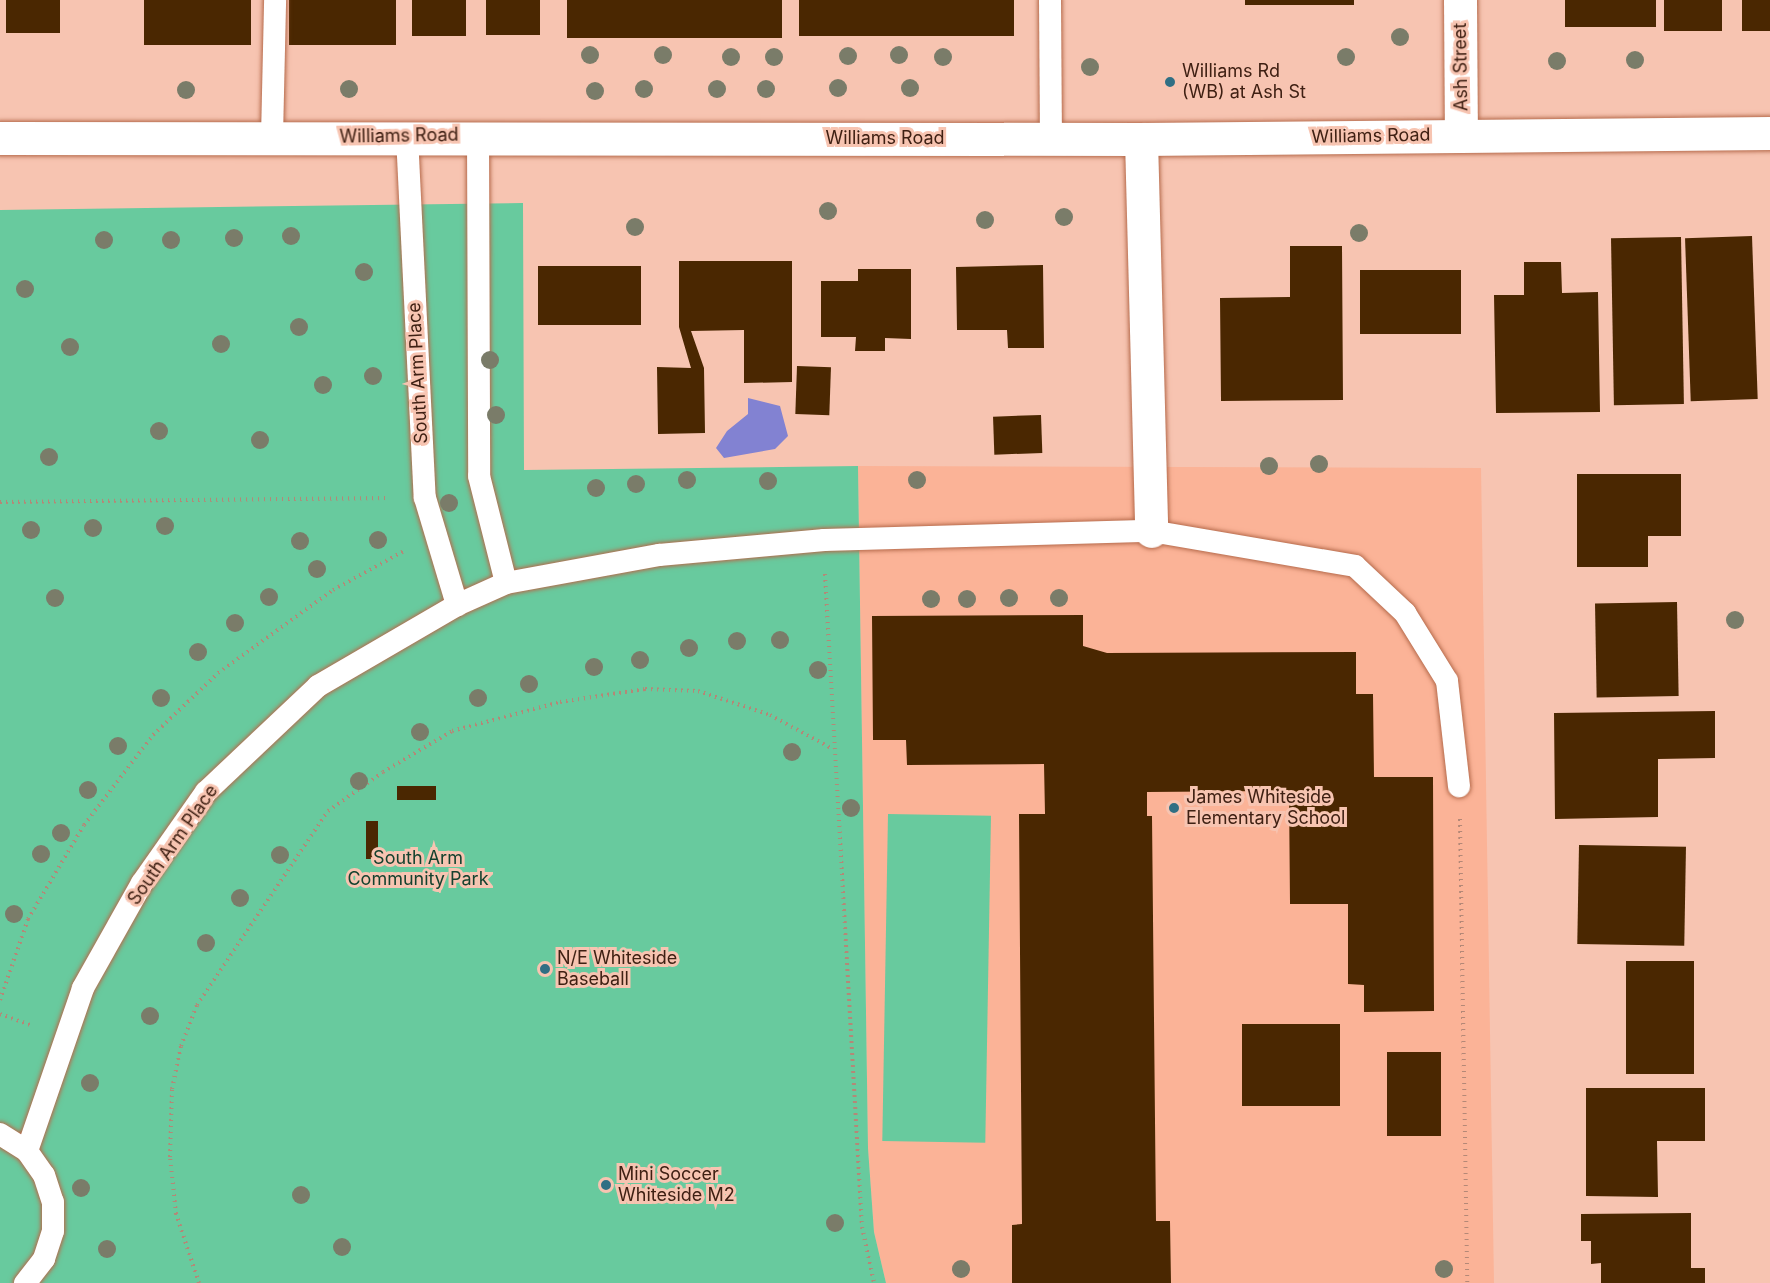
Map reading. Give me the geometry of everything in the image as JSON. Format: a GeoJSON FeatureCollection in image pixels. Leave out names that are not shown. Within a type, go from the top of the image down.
{"type":"FeatureCollection","features":[{"type":"Feature","properties":{"kind":"street","name":"Ash Street"},"geometry":{"type":"LineString","coordinates":[[1460,0],[1461,135]]}},
{"type":"Feature","properties":{"kind":"street","name":"Williams Road"},"geometry":{"type":"LineString","coordinates":[[0,138],[478,135],[1141,139],[1770,133]]}},
{"type":"Feature","properties":{"kind":"street"},"geometry":{"type":"LineString","coordinates":[[1141,139],[1151,531]]}},
{"type":"Feature","properties":{"kind":"lane"},"geometry":{"type":"LineString","coordinates":[[272,137],[275,0]]}},
{"type":"Feature","properties":{"kind":"lane"},"geometry":{"type":"LineString","coordinates":[[1050,0],[1051,139]]}},
{"type":"Feature","properties":{"kind":"lane"},"geometry":{"type":"LineString","coordinates":[[478,135],[479,476],[506,584]]}},
{"type":"Feature","properties":{"kind":"lane","name":"South Arm Place"},"geometry":{"type":"LineString","coordinates":[[407,136],[425,498],[457,605]]}},
{"type":"Feature","properties":{"kind":"lane","name":"South Arm Place"},"geometry":{"type":"LineString","coordinates":[[27,1151],[83,988],[142,883],[206,792],[318,686],[457,605],[506,584],[659,555],[824,540],[1151,531],[1355,566],[1405,613],[1448,681],[1459,786]]}},
{"type":"Feature","properties":{"kind":"lane"},"geometry":{"type":"LineString","coordinates":[[0,1134],[27,1151],[44,1175],[53,1202],[53,1231],[44,1259],[25,1283]]}},
{"type":"Feature","properties":{"kind":"path"},"geometry":{"type":"LineString","coordinates":[[0,502],[402,498]]}},
{"type":"Feature","properties":{"kind":"path"},"geometry":{"type":"LineString","coordinates":[[824,540],[833,750],[862,1227],[873,1283]]}},
{"type":"Feature","properties":{"kind":"path"},"geometry":{"type":"LineString","coordinates":[[0,1000],[28,919],[84,825],[153,735],[218,673],[333,590],[414,546]]}},
{"type":"Feature","properties":{"kind":"path"},"geometry":{"type":"LineString","coordinates":[[199,1283],[176,1214],[171,1157],[172,1089],[182,1046],[197,1005],[328,811],[383,772],[453,731],[560,702],[645,689],[698,691],[770,715],[833,750]]}},
{"type":"Feature","properties":{"kind":"path"},"geometry":{"type":"LineString","coordinates":[[1459,786],[1467,1283]]}},
{"type":"Feature","properties":{"kind":"shaded area"},"geometry":{"type":"Polygon","coordinates":[[[748,398],[780,406],[788,436],[775,449],[724,458],[716,448],[727,431],[748,414],[748,398]]]}},
{"type":"Feature","properties":{"kind":"shaded area","name":"James Whiteside Elementary School"},"geometry":{"type":"Polygon","coordinates":[[[858,466],[1481,468],[1494,1283],[886,1283],[874,1232],[868,1148],[858,466]]]}},
{"type":"Feature","properties":{"kind":"green space","name":"South Arm Community Park"},"geometry":{"type":"Polygon","coordinates":[[[523,203],[524,470],[858,466],[868,1148],[874,1232],[886,1283],[0,1283],[0,210],[523,203]]]}},
{"type":"Feature","properties":{"kind":"green space"},"geometry":{"type":"Polygon","coordinates":[[[888,814],[991,816],[985,1143],[882,1141],[888,814]]]}},
{"type":"Feature","properties":{"kind":"building"},"geometry":{"type":"Polygon","coordinates":[[[6,0],[60,0],[60,33],[6,33],[6,0]]]}},
{"type":"Feature","properties":{"kind":"building"},"geometry":{"type":"Polygon","coordinates":[[[144,0],[251,0],[251,45],[144,45],[144,0]]]}},
{"type":"Feature","properties":{"kind":"building"},"geometry":{"type":"Polygon","coordinates":[[[289,0],[396,0],[396,45],[289,45],[289,0]]]}},
{"type":"Feature","properties":{"kind":"building"},"geometry":{"type":"Polygon","coordinates":[[[412,0],[466,0],[466,36],[412,36],[412,0]]]}},
{"type":"Feature","properties":{"kind":"building"},"geometry":{"type":"Polygon","coordinates":[[[486,0],[540,0],[540,35],[486,35],[486,0]]]}},
{"type":"Feature","properties":{"kind":"building"},"geometry":{"type":"Polygon","coordinates":[[[567,0],[782,0],[782,38],[567,38],[567,0]]]}},
{"type":"Feature","properties":{"kind":"building"},"geometry":{"type":"Polygon","coordinates":[[[799,0],[1014,0],[1014,36],[799,36],[799,0]]]}},
{"type":"Feature","properties":{"kind":"building"},"geometry":{"type":"Polygon","coordinates":[[[1245,0],[1354,0],[1354,5],[1245,5],[1245,0]]]}},
{"type":"Feature","properties":{"kind":"building"},"geometry":{"type":"Polygon","coordinates":[[[1565,0],[1656,0],[1656,27],[1565,27],[1565,0]]]}},
{"type":"Feature","properties":{"kind":"building"},"geometry":{"type":"Polygon","coordinates":[[[1664,0],[1722,0],[1722,31],[1664,31],[1664,0]]]}},
{"type":"Feature","properties":{"kind":"building"},"geometry":{"type":"Polygon","coordinates":[[[1742,0],[1770,0],[1770,31],[1742,31],[1742,0]]]}},
{"type":"Feature","properties":{"kind":"building"},"geometry":{"type":"Polygon","coordinates":[[[1752,236],[1758,399],[1691,401],[1685,238],[1752,236]]]}},
{"type":"Feature","properties":{"kind":"building"},"geometry":{"type":"Polygon","coordinates":[[[1681,237],[1684,404],[1614,405],[1611,238],[1681,237]]]}},
{"type":"Feature","properties":{"kind":"building"},"geometry":{"type":"Polygon","coordinates":[[[1290,246],[1342,246],[1343,400],[1221,401],[1220,298],[1290,297],[1290,246]]]}},
{"type":"Feature","properties":{"kind":"building"},"geometry":{"type":"Polygon","coordinates":[[[679,261],[792,261],[792,382],[744,383],[744,330],[691,331],[704,368],[705,433],[658,434],[657,367],[691,368],[679,327],[679,261]]]}},
{"type":"Feature","properties":{"kind":"building"},"geometry":{"type":"Polygon","coordinates":[[[1524,262],[1561,262],[1562,293],[1598,292],[1600,412],[1496,413],[1494,295],[1524,295],[1524,262]]]}},
{"type":"Feature","properties":{"kind":"building"},"geometry":{"type":"Polygon","coordinates":[[[1043,265],[1044,348],[1008,348],[1007,330],[957,330],[956,267],[1043,265]]]}},
{"type":"Feature","properties":{"kind":"building"},"geometry":{"type":"Polygon","coordinates":[[[538,266],[641,266],[641,325],[538,325],[538,266]]]}},
{"type":"Feature","properties":{"kind":"building"},"geometry":{"type":"Polygon","coordinates":[[[858,269],[911,269],[911,339],[885,338],[885,351],[855,351],[856,337],[821,337],[821,281],[858,281],[858,269]]]}},
{"type":"Feature","properties":{"kind":"building"},"geometry":{"type":"Polygon","coordinates":[[[1360,270],[1461,270],[1461,334],[1360,334],[1360,270]]]}},
{"type":"Feature","properties":{"kind":"building"},"geometry":{"type":"Polygon","coordinates":[[[797,366],[831,367],[829,415],[795,414],[797,366]]]}},
{"type":"Feature","properties":{"kind":"building"},"geometry":{"type":"Polygon","coordinates":[[[1041,415],[1042,453],[994,455],[993,417],[1041,415]]]}},
{"type":"Feature","properties":{"kind":"building"},"geometry":{"type":"Polygon","coordinates":[[[1577,474],[1681,474],[1681,536],[1648,536],[1648,567],[1577,567],[1577,474]]]}},
{"type":"Feature","properties":{"kind":"building"},"geometry":{"type":"Polygon","coordinates":[[[1677,602],[1679,696],[1597,697],[1595,603],[1677,602]]]}},
{"type":"Feature","properties":{"kind":"building"},"geometry":{"type":"Polygon","coordinates":[[[1083,615],[1083,646],[1107,653],[1356,652],[1356,694],[1373,694],[1374,777],[1433,777],[1434,1011],[1364,1012],[1364,985],[1348,984],[1348,904],[1290,904],[1289,791],[1147,792],[1147,816],[1152,816],[1156,1221],[1170,1221],[1171,1283],[1012,1283],[1012,1225],[1022,1224],[1019,814],[1045,814],[1044,764],[907,765],[906,740],[873,740],[872,616],[1083,615]]]}},
{"type":"Feature","properties":{"kind":"building"},"geometry":{"type":"Polygon","coordinates":[[[1715,711],[1715,758],[1658,759],[1658,817],[1555,819],[1554,713],[1715,711]]]}},
{"type":"Feature","properties":{"kind":"building"},"geometry":{"type":"Polygon","coordinates":[[[397,786],[436,786],[436,800],[397,800],[397,786]]]}},
{"type":"Feature","properties":{"kind":"building"},"geometry":{"type":"Polygon","coordinates":[[[366,821],[378,821],[378,859],[366,859],[366,821]]]}},
{"type":"Feature","properties":{"kind":"building"},"geometry":{"type":"Polygon","coordinates":[[[1579,845],[1686,847],[1684,946],[1577,944],[1579,845]]]}},
{"type":"Feature","properties":{"kind":"building"},"geometry":{"type":"Polygon","coordinates":[[[1626,961],[1694,961],[1694,1074],[1626,1074],[1626,961]]]}},
{"type":"Feature","properties":{"kind":"building"},"geometry":{"type":"Polygon","coordinates":[[[1242,1024],[1340,1024],[1340,1106],[1242,1106],[1242,1024]]]}},
{"type":"Feature","properties":{"kind":"building"},"geometry":{"type":"Polygon","coordinates":[[[1387,1052],[1441,1052],[1441,1136],[1387,1136],[1387,1052]]]}},
{"type":"Feature","properties":{"kind":"building"},"geometry":{"type":"Polygon","coordinates":[[[1586,1088],[1705,1088],[1705,1141],[1657,1141],[1658,1197],[1586,1196],[1586,1088]]]}},
{"type":"Feature","properties":{"kind":"building"},"geometry":{"type":"Polygon","coordinates":[[[1691,1213],[1691,1268],[1705,1268],[1705,1283],[1601,1283],[1601,1263],[1591,1264],[1591,1241],[1581,1241],[1581,1214],[1691,1213]]]}},
{"type":"Feature","properties":{"kind":"place","name":"Williams Rd (WB) at Ash St"},"geometry":{"type":"Point","coordinates":[1170,82]}},
{"type":"Feature","properties":{"kind":"place","name":"James Whiteside Elementary School"},"geometry":{"type":"Point","coordinates":[1174,808]}},
{"type":"Feature","properties":{"kind":"place","name":"N/E Whiteside Baseball"},"geometry":{"type":"Point","coordinates":[545,969]}},
{"type":"Feature","properties":{"kind":"place","name":"Mini Soccer Whiteside M2"},"geometry":{"type":"Point","coordinates":[606,1185]}}]}
